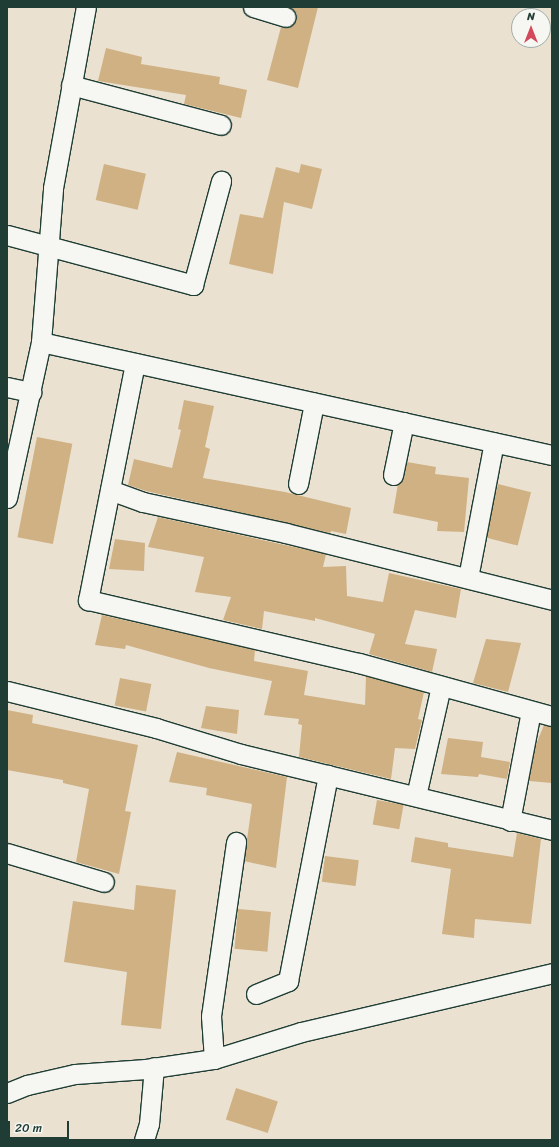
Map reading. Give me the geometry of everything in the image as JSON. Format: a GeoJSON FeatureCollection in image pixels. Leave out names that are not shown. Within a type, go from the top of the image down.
{"type":"FeatureCollection","features":[{"type":"Feature","properties":{"kind":"street"},"geometry":{"type":"LineString","coordinates":[[7,498],[41,342],[53,188],[86,7]]}},
{"type":"Feature","properties":{"kind":"street"},"geometry":{"type":"LineString","coordinates":[[253,7],[286,17]]}},
{"type":"Feature","properties":{"kind":"street"},"geometry":{"type":"LineString","coordinates":[[72,85],[221,125]]}},
{"type":"Feature","properties":{"kind":"street"},"geometry":{"type":"LineString","coordinates":[[7,235],[49,245],[193,285],[221,181]]}},
{"type":"Feature","properties":{"kind":"street"},"geometry":{"type":"LineString","coordinates":[[41,342],[552,455]]}},
{"type":"Feature","properties":{"kind":"street"},"geometry":{"type":"LineString","coordinates":[[135,363],[88,600],[359,664],[552,716]]}},
{"type":"Feature","properties":{"kind":"street"},"geometry":{"type":"LineString","coordinates":[[7,388],[31,392]]}},
{"type":"Feature","properties":{"kind":"street"},"geometry":{"type":"LineString","coordinates":[[298,484],[314,403]]}},
{"type":"Feature","properties":{"kind":"street"},"geometry":{"type":"LineString","coordinates":[[393,475],[404,422]]}},
{"type":"Feature","properties":{"kind":"street"},"geometry":{"type":"LineString","coordinates":[[468,578],[494,442]]}},
{"type":"Feature","properties":{"kind":"street"},"geometry":{"type":"LineString","coordinates":[[110,490],[143,502],[286,533],[380,559],[468,578],[552,600]]}},
{"type":"Feature","properties":{"kind":"street"},"geometry":{"type":"LineString","coordinates":[[416,796],[441,686]]}},
{"type":"Feature","properties":{"kind":"street"},"geometry":{"type":"LineString","coordinates":[[7,691],[328,775],[416,796],[510,821],[552,830]]}},
{"type":"Feature","properties":{"kind":"street"},"geometry":{"type":"LineString","coordinates":[[510,821],[531,711]]}},
{"type":"Feature","properties":{"kind":"street"},"geometry":{"type":"LineString","coordinates":[[256,994],[288,981],[328,775]]}},
{"type":"Feature","properties":{"kind":"street"},"geometry":{"type":"LineString","coordinates":[[214,1058],[211,1016],[236,842]]}},
{"type":"Feature","properties":{"kind":"street"},"geometry":{"type":"LineString","coordinates":[[7,853],[104,882]]}},
{"type":"Feature","properties":{"kind":"street"},"geometry":{"type":"LineString","coordinates":[[7,1093],[28,1085],[75,1074],[154,1067],[214,1058],[301,1032],[552,973]]}},
{"type":"Feature","properties":{"kind":"street"},"geometry":{"type":"LineString","coordinates":[[144,1140],[149,1124],[154,1067]]}},
{"type":"Feature","properties":{"kind":"building"},"geometry":{"type":"Polygon","coordinates":[[[290,7],[318,7],[298,88],[267,80],[281,27],[289,28],[296,21],[297,14],[290,7]]]}},
{"type":"Feature","properties":{"kind":"building"},"geometry":{"type":"Polygon","coordinates":[[[106,48],[142,57],[141,64],[220,77],[219,84],[247,90],[241,118],[184,104],[186,95],[98,81],[106,48]]]}},
{"type":"Feature","properties":{"kind":"building"},"geometry":{"type":"Polygon","coordinates":[[[104,164],[146,174],[138,210],[96,200],[104,164]]]}},
{"type":"Feature","properties":{"kind":"building"},"geometry":{"type":"Polygon","coordinates":[[[301,164],[322,169],[312,209],[284,202],[273,274],[229,264],[240,214],[263,218],[276,167],[299,173],[301,164]]]}},
{"type":"Feature","properties":{"kind":"building"},"geometry":{"type":"Polygon","coordinates":[[[184,400],[214,406],[205,447],[210,449],[203,478],[285,492],[351,508],[346,534],[331,531],[330,533],[146,491],[128,485],[134,459],[172,468],[181,430],[178,429],[184,400]]]}},
{"type":"Feature","properties":{"kind":"building"},"geometry":{"type":"Polygon","coordinates":[[[37,437],[72,444],[53,544],[18,537],[37,437]]]}},
{"type":"Feature","properties":{"kind":"building"},"geometry":{"type":"Polygon","coordinates":[[[407,462],[436,467],[435,474],[469,478],[464,532],[437,531],[438,522],[393,513],[398,484],[404,478],[407,462]]]}},
{"type":"Feature","properties":{"kind":"building"},"geometry":{"type":"Polygon","coordinates":[[[498,484],[531,492],[518,546],[485,537],[498,484]]]}},
{"type":"Feature","properties":{"kind":"building"},"geometry":{"type":"Polygon","coordinates":[[[158,517],[326,554],[323,567],[346,566],[347,596],[383,602],[389,573],[461,589],[456,618],[415,610],[405,644],[437,649],[432,672],[369,654],[375,634],[315,618],[315,621],[264,611],[262,629],[223,620],[231,597],[195,592],[204,557],[148,547],[158,517]]]}},
{"type":"Feature","properties":{"kind":"building"},"geometry":{"type":"Polygon","coordinates":[[[115,539],[145,543],[144,571],[109,569],[115,539]]]}},
{"type":"Feature","properties":{"kind":"building"},"geometry":{"type":"Polygon","coordinates":[[[102,615],[255,650],[254,661],[308,671],[304,695],[365,705],[366,676],[424,692],[418,719],[422,720],[415,749],[395,748],[391,779],[299,757],[302,725],[298,724],[299,719],[264,715],[272,681],[209,668],[126,645],[125,649],[95,645],[102,615]]]}},
{"type":"Feature","properties":{"kind":"building"},"geometry":{"type":"Polygon","coordinates":[[[486,639],[521,643],[508,692],[473,683],[486,639]]]}},
{"type":"Feature","properties":{"kind":"building"},"geometry":{"type":"Polygon","coordinates":[[[120,678],[151,684],[146,712],[115,705],[120,678]]]}},
{"type":"Feature","properties":{"kind":"building"},"geometry":{"type":"Polygon","coordinates":[[[206,706],[239,710],[237,734],[201,728],[206,706]]]}},
{"type":"Feature","properties":{"kind":"building"},"geometry":{"type":"Polygon","coordinates":[[[7,710],[33,715],[32,723],[138,745],[125,811],[131,812],[119,874],[76,862],[89,789],[63,783],[63,780],[7,770],[7,710]]]}},
{"type":"Feature","properties":{"kind":"building"},"geometry":{"type":"Polygon","coordinates":[[[544,725],[552,727],[552,783],[529,781],[535,747],[544,725]]]}},
{"type":"Feature","properties":{"kind":"building"},"geometry":{"type":"Polygon","coordinates":[[[448,738],[483,742],[481,757],[510,762],[507,779],[479,774],[478,777],[441,774],[448,738]]]}},
{"type":"Feature","properties":{"kind":"building"},"geometry":{"type":"Polygon","coordinates":[[[177,752],[287,777],[276,868],[244,861],[252,804],[206,795],[207,788],[169,782],[177,752]]]}},
{"type":"Feature","properties":{"kind":"building"},"geometry":{"type":"Polygon","coordinates":[[[377,800],[404,805],[399,829],[373,825],[377,800]]]}},
{"type":"Feature","properties":{"kind":"building"},"geometry":{"type":"Polygon","coordinates":[[[517,833],[541,839],[531,924],[475,919],[474,938],[442,934],[451,869],[411,862],[415,837],[448,843],[448,847],[513,857],[517,833]]]}},
{"type":"Feature","properties":{"kind":"building"},"geometry":{"type":"Polygon","coordinates":[[[325,856],[359,860],[356,886],[322,882],[325,856]]]}},
{"type":"Feature","properties":{"kind":"building"},"geometry":{"type":"Polygon","coordinates":[[[136,885],[176,890],[161,1029],[121,1025],[127,972],[64,962],[73,901],[134,910],[136,885]]]}},
{"type":"Feature","properties":{"kind":"building"},"geometry":{"type":"Polygon","coordinates":[[[238,909],[271,912],[267,952],[235,949],[238,909]]]}},
{"type":"Feature","properties":{"kind":"building"},"geometry":{"type":"Polygon","coordinates":[[[236,1088],[278,1102],[268,1133],[226,1119],[236,1088]]]}}]}
